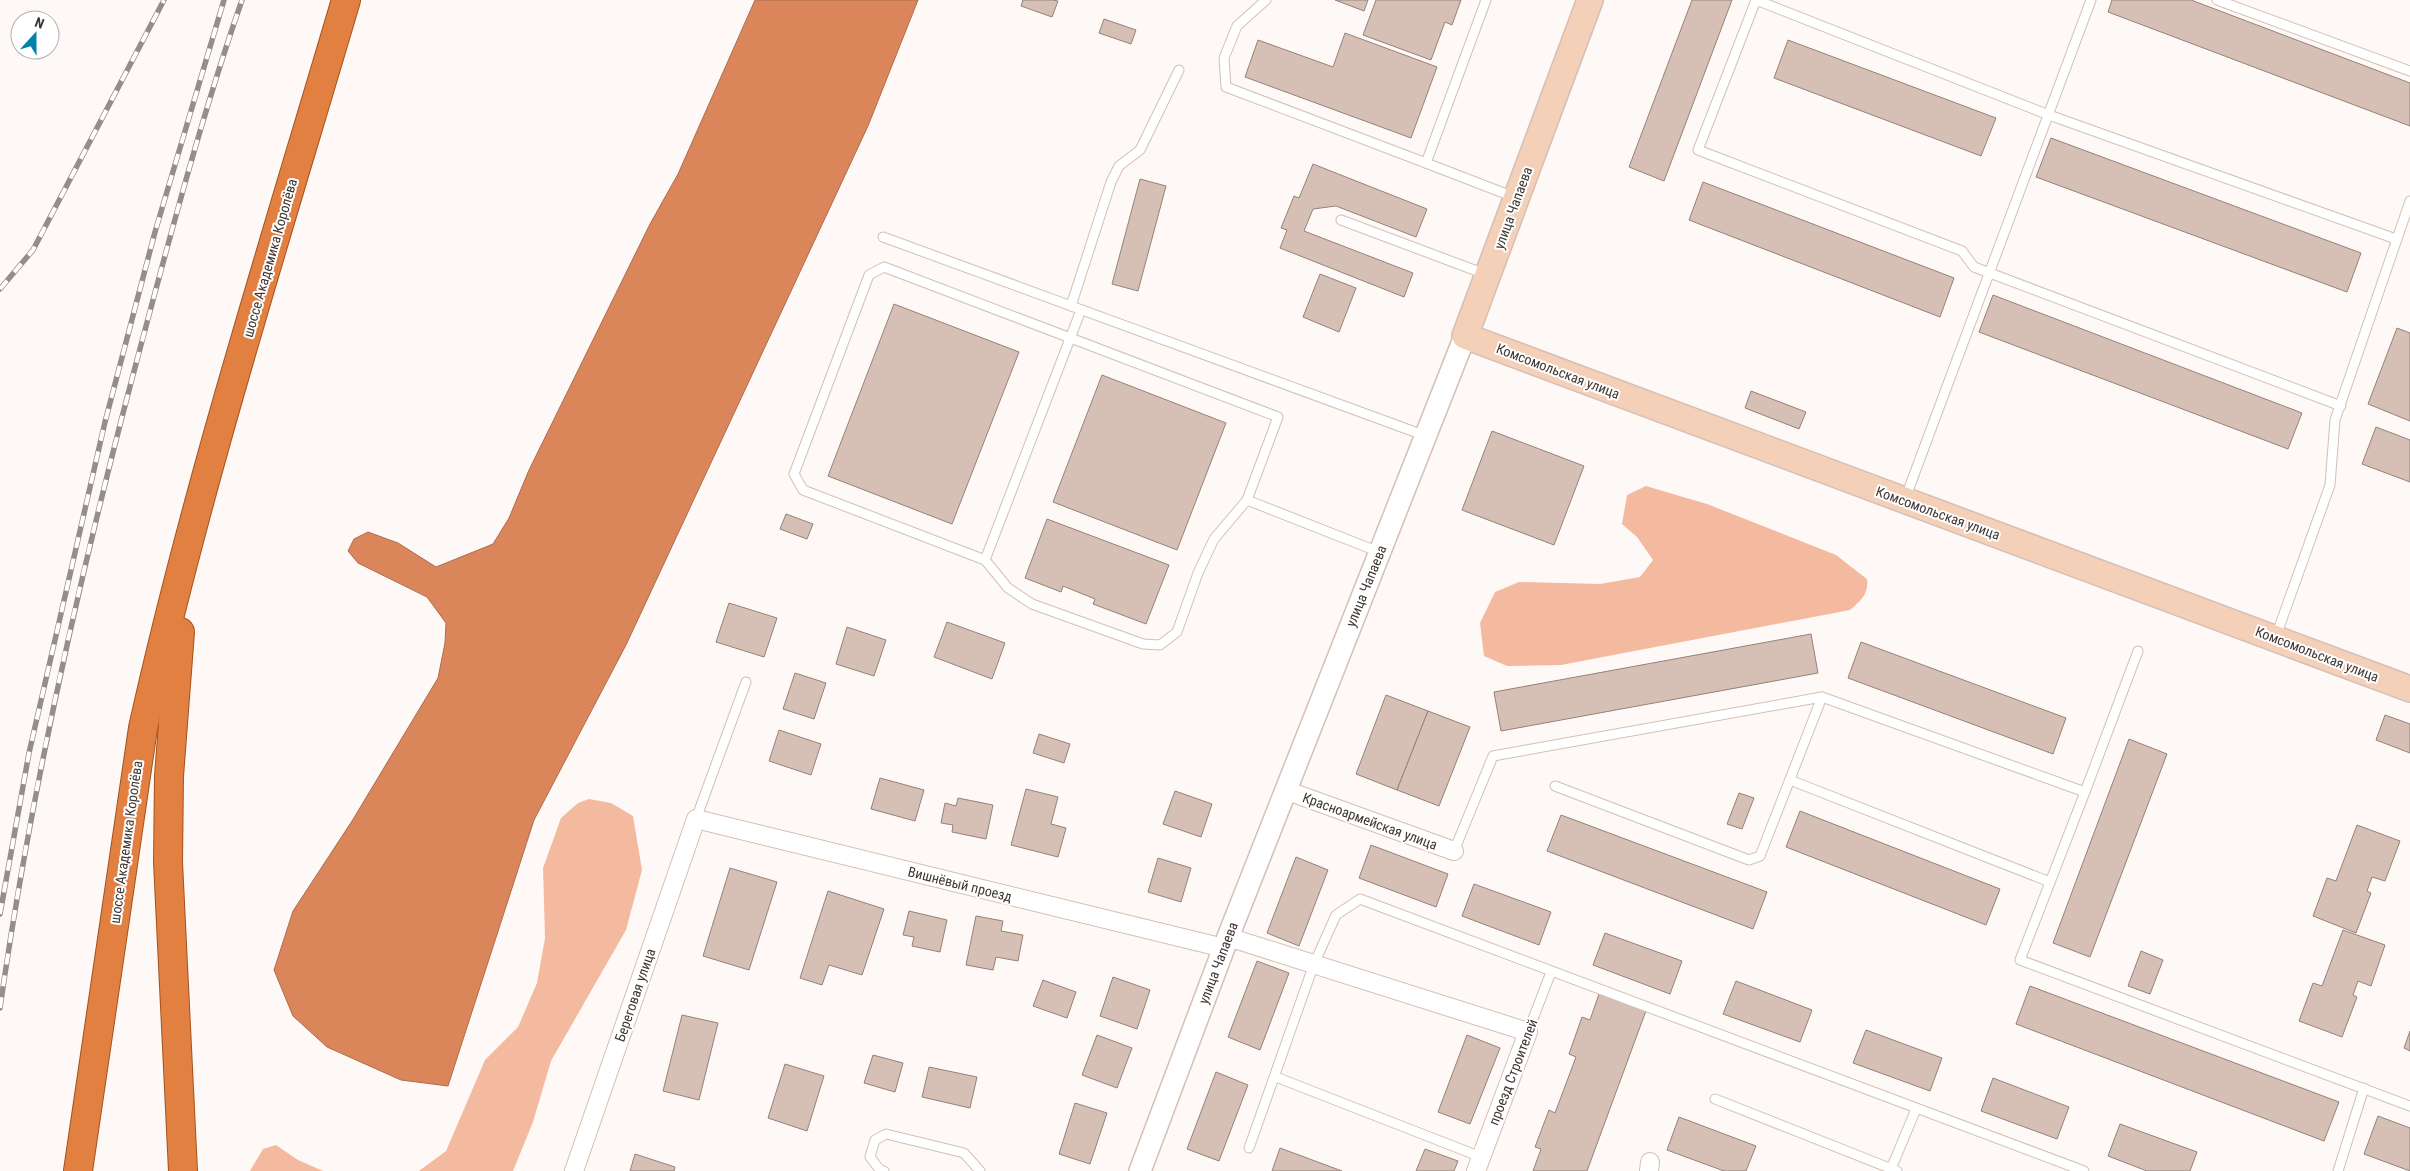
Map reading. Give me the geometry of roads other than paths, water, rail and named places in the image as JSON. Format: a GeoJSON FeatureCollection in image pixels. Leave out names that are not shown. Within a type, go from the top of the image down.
{"type":"FeatureCollection","features":[{"type":"Feature","properties":{"kind":"highway","name":"шоссе Академика Королёва"},"geometry":{"type":"LineString","coordinates":[[78,1171],[143,728],[219,432],[346,0]]}},
{"type":"Feature","properties":{"kind":"highway","name":"шоссе Академика Королёва"},"geometry":{"type":"LineString","coordinates":[[183,1171],[168,862],[169,776],[172,709],[185,579],[196,516]]}},
{"type":"Feature","properties":{"kind":"main road","name":"улица Чапаева"},"geometry":{"type":"LineString","coordinates":[[1465,336],[1590,0]]}},
{"type":"Feature","properties":{"kind":"main road","name":"Комсомольская улица"},"geometry":{"type":"LineString","coordinates":[[1465,336],[1905,501],[2276,637],[2410,689]]}},
{"type":"Feature","properties":{"kind":"street","name":"улица Чапаева"},"geometry":{"type":"LineString","coordinates":[[1140,1171],[1285,790],[1465,336]]}},
{"type":"Feature","properties":{"kind":"street","name":"Красноармейская улица"},"geometry":{"type":"LineString","coordinates":[[1285,790],[1454,851]]}},
{"type":"Feature","properties":{"kind":"street","name":"Вишнёвый проезд"},"geometry":{"type":"LineString","coordinates":[[696,819],[1314,964],[1528,1032]]}},
{"type":"Feature","properties":{"kind":"street","name":"Береговая улица"},"geometry":{"type":"LineString","coordinates":[[574,1171],[696,819]]}},
{"type":"Feature","properties":{"kind":"street","name":"проезд Строителей"},"geometry":{"type":"LineString","coordinates":[[1478,1164],[1528,1032]]}},
{"type":"Feature","properties":{"kind":"lane"},"geometry":{"type":"LineString","coordinates":[[1266,0],[1237,26],[1224,58],[1226,87],[1516,198]]}},
{"type":"Feature","properties":{"kind":"lane"},"geometry":{"type":"LineString","coordinates":[[1426,163],[1486,0]]}},
{"type":"Feature","properties":{"kind":"lane"},"geometry":{"type":"LineString","coordinates":[[2341,406],[1974,267],[1962,251],[1698,150],[1756,0],[2049,115],[2396,239]]}},
{"type":"Feature","properties":{"kind":"lane"},"geometry":{"type":"LineString","coordinates":[[1905,501],[2091,0]]}},
{"type":"Feature","properties":{"kind":"lane"},"geometry":{"type":"LineString","coordinates":[[2217,0],[2410,71]]}},
{"type":"Feature","properties":{"kind":"lane"},"geometry":{"type":"LineString","coordinates":[[1072,306],[1111,182],[1119,166],[1140,150],[1179,70]]}},
{"type":"Feature","properties":{"kind":"lane"},"geometry":{"type":"LineString","coordinates":[[2276,637],[2330,485],[2335,420],[2410,201]]}},
{"type":"Feature","properties":{"kind":"lane"},"geometry":{"type":"LineString","coordinates":[[1341,220],[1488,276]]}},
{"type":"Feature","properties":{"kind":"lane"},"geometry":{"type":"LineString","coordinates":[[883,237],[1426,436]]}},
{"type":"Feature","properties":{"kind":"lane"},"geometry":{"type":"LineString","coordinates":[[884,267],[1070,339],[1278,417],[1247,500],[1214,539],[1198,573],[1177,632],[1160,645],[1143,644],[1032,604],[1008,588],[985,560],[804,490],[794,474],[869,275],[884,267]]}},
{"type":"Feature","properties":{"kind":"lane"},"geometry":{"type":"LineString","coordinates":[[985,560],[1081,310]]}},
{"type":"Feature","properties":{"kind":"lane"},"geometry":{"type":"LineString","coordinates":[[1247,500],[1380,552]]}},
{"type":"Feature","properties":{"kind":"lane"},"geometry":{"type":"LineString","coordinates":[[2138,651],[2020,960],[2410,1106]]}},
{"type":"Feature","properties":{"kind":"lane"},"geometry":{"type":"LineString","coordinates":[[696,819],[746,682]]}},
{"type":"Feature","properties":{"kind":"lane"},"geometry":{"type":"LineString","coordinates":[[1454,851],[1493,756],[1822,697],[2085,792]]}},
{"type":"Feature","properties":{"kind":"lane"},"geometry":{"type":"LineString","coordinates":[[1555,786],[1749,860],[1760,856],[1822,697]]}},
{"type":"Feature","properties":{"kind":"lane"},"geometry":{"type":"LineString","coordinates":[[1790,780],[2050,882]]}},
{"type":"Feature","properties":{"kind":"lane"},"geometry":{"type":"LineString","coordinates":[[1249,1148],[1276,1077],[1314,964],[1336,915],[1360,899],[2072,1169],[2084,1171]]}},
{"type":"Feature","properties":{"kind":"lane","name":"проезд Строителей"},"geometry":{"type":"LineString","coordinates":[[1528,1032],[1550,972]]}},
{"type":"Feature","properties":{"kind":"lane"},"geometry":{"type":"LineString","coordinates":[[1276,1077],[1478,1164]]}},
{"type":"Feature","properties":{"kind":"lane"},"geometry":{"type":"LineString","coordinates":[[2338,1171],[2364,1088]]}},
{"type":"Feature","properties":{"kind":"lane"},"geometry":{"type":"LineString","coordinates":[[1715,1099],[1894,1170],[1916,1109]]}},
{"type":"Feature","properties":{"kind":"lane"},"geometry":{"type":"LineString","coordinates":[[884,1171],[880,1170],[870,1157],[875,1140],[886,1134],[964,1153],[980,1171]]}},
{"type":"Feature","properties":{"kind":"railway"},"geometry":{"type":"LineString","coordinates":[[0,289],[33,250],[164,0]]}},
{"type":"Feature","properties":{"kind":"railway"},"geometry":{"type":"LineString","coordinates":[[0,914],[29,753],[105,422],[155,232],[224,0]]}},
{"type":"Feature","properties":{"kind":"railway"},"geometry":{"type":"LineString","coordinates":[[0,1008],[26,844],[59,682],[96,521],[186,179],[242,0]]}}]}
